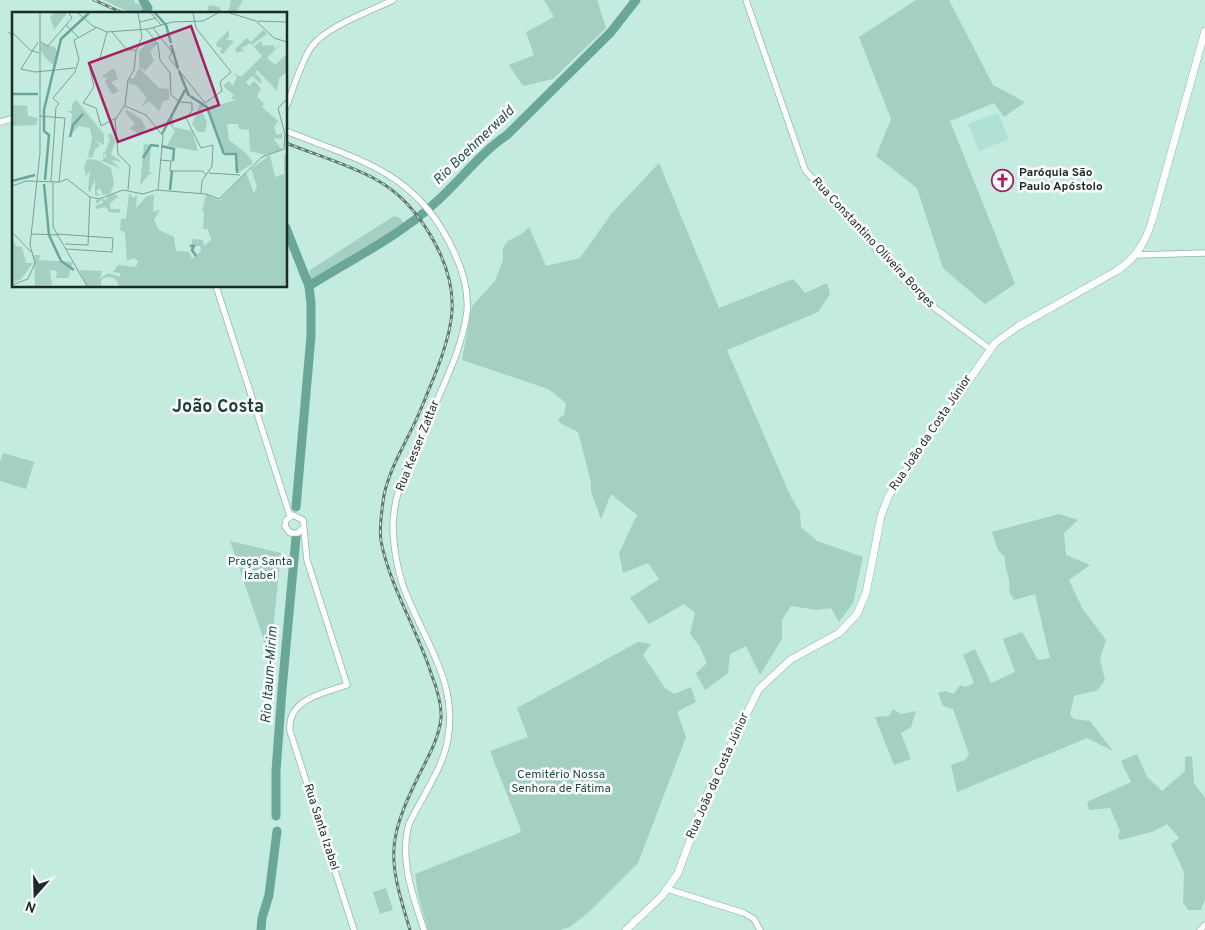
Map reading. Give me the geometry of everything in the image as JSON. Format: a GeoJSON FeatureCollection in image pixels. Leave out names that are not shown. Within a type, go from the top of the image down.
{"type":"FeatureCollection","features":[{"type":"Feature","properties":{"kind":"main road","name":"Rua João da Costa Júnior"},"geometry":{"type":"LineString","coordinates":[[626,930],[667,889],[678,872],[706,798],[754,696],[764,682],[784,664],[830,640],[853,620],[866,593],[881,516],[889,495],[990,349],[1010,332],[1118,270],[1136,255],[1152,221],[1205,31]]}},
{"type":"Feature","properties":{"kind":"street"},"geometry":{"type":"LineString","coordinates":[[288,102],[306,56],[314,44],[333,30],[393,0]]}},
{"type":"Feature","properties":{"kind":"street","name":"Rua Constantino Oliveira Borges"},"geometry":{"type":"LineString","coordinates":[[746,0],[805,170],[924,301],[990,349]]}},
{"type":"Feature","properties":{"kind":"street","name":"Rua Kesser Zattar"},"geometry":{"type":"LineString","coordinates":[[288,132],[376,166],[404,184],[431,212],[457,258],[465,282],[468,302],[458,350],[405,472],[394,516],[393,537],[400,578],[440,665],[450,702],[449,732],[445,751],[409,824],[407,835],[406,859],[408,878],[424,930]]}},
{"type":"Feature","properties":{"kind":"street"},"geometry":{"type":"LineString","coordinates":[[1136,255],[1205,253]]}},
{"type":"Feature","properties":{"kind":"street"},"geometry":{"type":"LineString","coordinates":[[217,288],[290,516]]}},
{"type":"Feature","properties":{"kind":"street"},"geometry":{"type":"LineString","coordinates":[[296,515],[304,523],[302,529],[295,534],[287,531],[285,522],[290,516],[296,515]]}},
{"type":"Feature","properties":{"kind":"street","name":"Rua Santa Izabel"},"geometry":{"type":"LineString","coordinates":[[302,529],[310,570],[347,685],[300,703],[289,724],[292,739],[354,930]]}},
{"type":"Feature","properties":{"kind":"street"},"geometry":{"type":"LineString","coordinates":[[667,889],[744,913],[754,919],[760,930]]}},
{"type":"Feature","properties":{"kind":"street"},"geometry":{"type":"LineString","coordinates":[[1200,930],[1205,925]]}},
{"type":"Feature","properties":{"kind":"shaded area"},"geometry":{"type":"Polygon","coordinates":[[[998,113],[1009,139],[979,151],[968,124],[998,113]]]}},
{"type":"Feature","properties":{"kind":"green space"},"geometry":{"type":"Polygon","coordinates":[[[103,0],[134,0],[135,3],[151,9],[153,12],[129,12],[103,0]]]}},
{"type":"Feature","properties":{"kind":"green space"},"geometry":{"type":"Polygon","coordinates":[[[231,0],[243,0],[236,12],[228,12],[231,0]]]}},
{"type":"Feature","properties":{"kind":"green space"},"geometry":{"type":"Polygon","coordinates":[[[544,0],[597,0],[606,28],[553,79],[523,86],[509,65],[534,55],[526,32],[554,17],[544,0]]]}},
{"type":"Feature","properties":{"kind":"green space"},"geometry":{"type":"Polygon","coordinates":[[[916,0],[949,0],[993,85],[1025,102],[1004,117],[994,103],[950,121],[1015,284],[985,304],[943,268],[917,188],[876,156],[891,119],[859,37],[916,0]]]}},
{"type":"Feature","properties":{"kind":"green space"},"geometry":{"type":"Polygon","coordinates":[[[209,5],[219,7],[222,12],[207,12],[209,5]]]}},
{"type":"Feature","properties":{"kind":"green space"},"geometry":{"type":"Polygon","coordinates":[[[659,163],[719,308],[793,279],[805,293],[827,283],[830,294],[818,312],[727,350],[790,495],[800,512],[801,527],[817,541],[863,557],[853,603],[839,622],[831,608],[817,610],[791,606],[782,620],[782,639],[760,675],[746,646],[730,654],[728,673],[705,690],[696,673],[707,663],[700,647],[690,634],[695,613],[684,604],[649,624],[630,598],[659,579],[648,563],[623,573],[619,553],[637,515],[611,494],[601,519],[591,492],[591,482],[578,432],[560,423],[558,419],[564,415],[566,403],[548,389],[462,360],[472,306],[495,281],[503,260],[503,248],[508,241],[523,233],[529,227],[546,266],[580,258],[612,213],[659,163]]]}},
{"type":"Feature","properties":{"kind":"green space"},"geometry":{"type":"Polygon","coordinates":[[[394,216],[400,218],[407,229],[406,231],[321,282],[310,279],[310,270],[394,216]]]}},
{"type":"Feature","properties":{"kind":"green space"},"geometry":{"type":"Polygon","coordinates":[[[3,453],[34,462],[26,489],[0,481],[0,462],[3,453]]]}},
{"type":"Feature","properties":{"kind":"green space"},"geometry":{"type":"Polygon","coordinates":[[[1059,514],[1078,520],[1064,533],[1066,555],[1090,565],[1069,580],[1082,608],[1106,640],[1100,659],[1105,680],[1098,690],[1074,696],[1070,715],[1074,719],[1090,721],[1113,751],[1087,738],[957,792],[951,765],[965,760],[969,754],[953,709],[943,706],[938,693],[944,691],[954,694],[960,685],[965,687],[974,683],[963,655],[975,649],[991,683],[1015,672],[1003,639],[1022,632],[1038,660],[1050,658],[1035,594],[1014,600],[1009,592],[1010,583],[1005,557],[998,550],[992,532],[1059,514]]]}},
{"type":"Feature","properties":{"kind":"green space","name":"Praça Santa Izabel"},"geometry":{"type":"Polygon","coordinates":[[[230,541],[281,553],[270,658],[230,541]]]}},
{"type":"Feature","properties":{"kind":"green space","name":"Cemitério Nossa Senhora de Fátima"},"geometry":{"type":"Polygon","coordinates":[[[638,642],[651,644],[643,655],[665,688],[674,694],[691,687],[696,702],[677,712],[686,737],[638,863],[589,912],[570,927],[560,930],[428,930],[418,895],[415,874],[519,833],[521,830],[490,751],[528,737],[517,708],[638,642]]]}},
{"type":"Feature","properties":{"kind":"green space"},"geometry":{"type":"Polygon","coordinates":[[[893,709],[901,714],[916,711],[911,727],[901,733],[911,759],[894,765],[875,717],[889,716],[893,709]]]}},
{"type":"Feature","properties":{"kind":"green space"},"geometry":{"type":"Polygon","coordinates":[[[1137,754],[1147,777],[1162,791],[1185,771],[1185,757],[1192,756],[1194,783],[1205,798],[1205,899],[1201,910],[1188,910],[1183,902],[1184,872],[1171,844],[1179,838],[1167,824],[1154,831],[1121,840],[1118,838],[1120,831],[1110,808],[1089,810],[1087,802],[1131,782],[1121,761],[1137,754]]]}},
{"type":"Feature","properties":{"kind":"green space"},"geometry":{"type":"Polygon","coordinates":[[[386,888],[393,910],[380,914],[373,892],[386,888]]]}},
{"type":"Feature","properties":{"kind":"waterway"},"geometry":{"type":"LineString","coordinates":[[143,0],[148,8],[146,12]]}},
{"type":"Feature","properties":{"kind":"waterway","name":"Rio Boehmerwald"},"geometry":{"type":"LineString","coordinates":[[309,286],[390,237],[435,203],[611,32],[636,0]]}},
{"type":"Feature","properties":{"kind":"waterway"},"geometry":{"type":"LineString","coordinates":[[8,32],[12,35]]}},
{"type":"Feature","properties":{"kind":"waterway","name":"Rio Itaum-Mirim"},"geometry":{"type":"LineString","coordinates":[[288,233],[309,286],[311,304],[311,336],[296,507]]}},
{"type":"Feature","properties":{"kind":"waterway","name":"Rio Itaum-Mirim"},"geometry":{"type":"LineString","coordinates":[[276,816],[276,771],[296,537]]}},
{"type":"Feature","properties":{"kind":"waterway","name":"Rio Itaum-Mirim"},"geometry":{"type":"LineString","coordinates":[[261,930],[262,918],[269,895],[277,831]]}},
{"type":"Feature","properties":{"kind":"railway"},"geometry":{"type":"LineString","coordinates":[[94,0],[121,12]]}},
{"type":"Feature","properties":{"kind":"railway"},"geometry":{"type":"LineString","coordinates":[[288,144],[342,164],[375,179],[391,189],[419,218],[431,236],[447,273],[451,292],[452,311],[448,336],[435,375],[387,484],[384,495],[380,536],[391,575],[437,689],[441,713],[440,726],[435,741],[407,800],[395,837],[395,869],[410,930]]}},
{"type":"Feature","properties":{"kind":"place","name":"Paróquia São Paulo Apóstolo"},"geometry":{"type":"Point","coordinates":[1003,180]}},
{"type":"Feature","properties":{"kind":"district","name":"João Costa"},"geometry":{"type":"Point","coordinates":[218,407]}}]}
